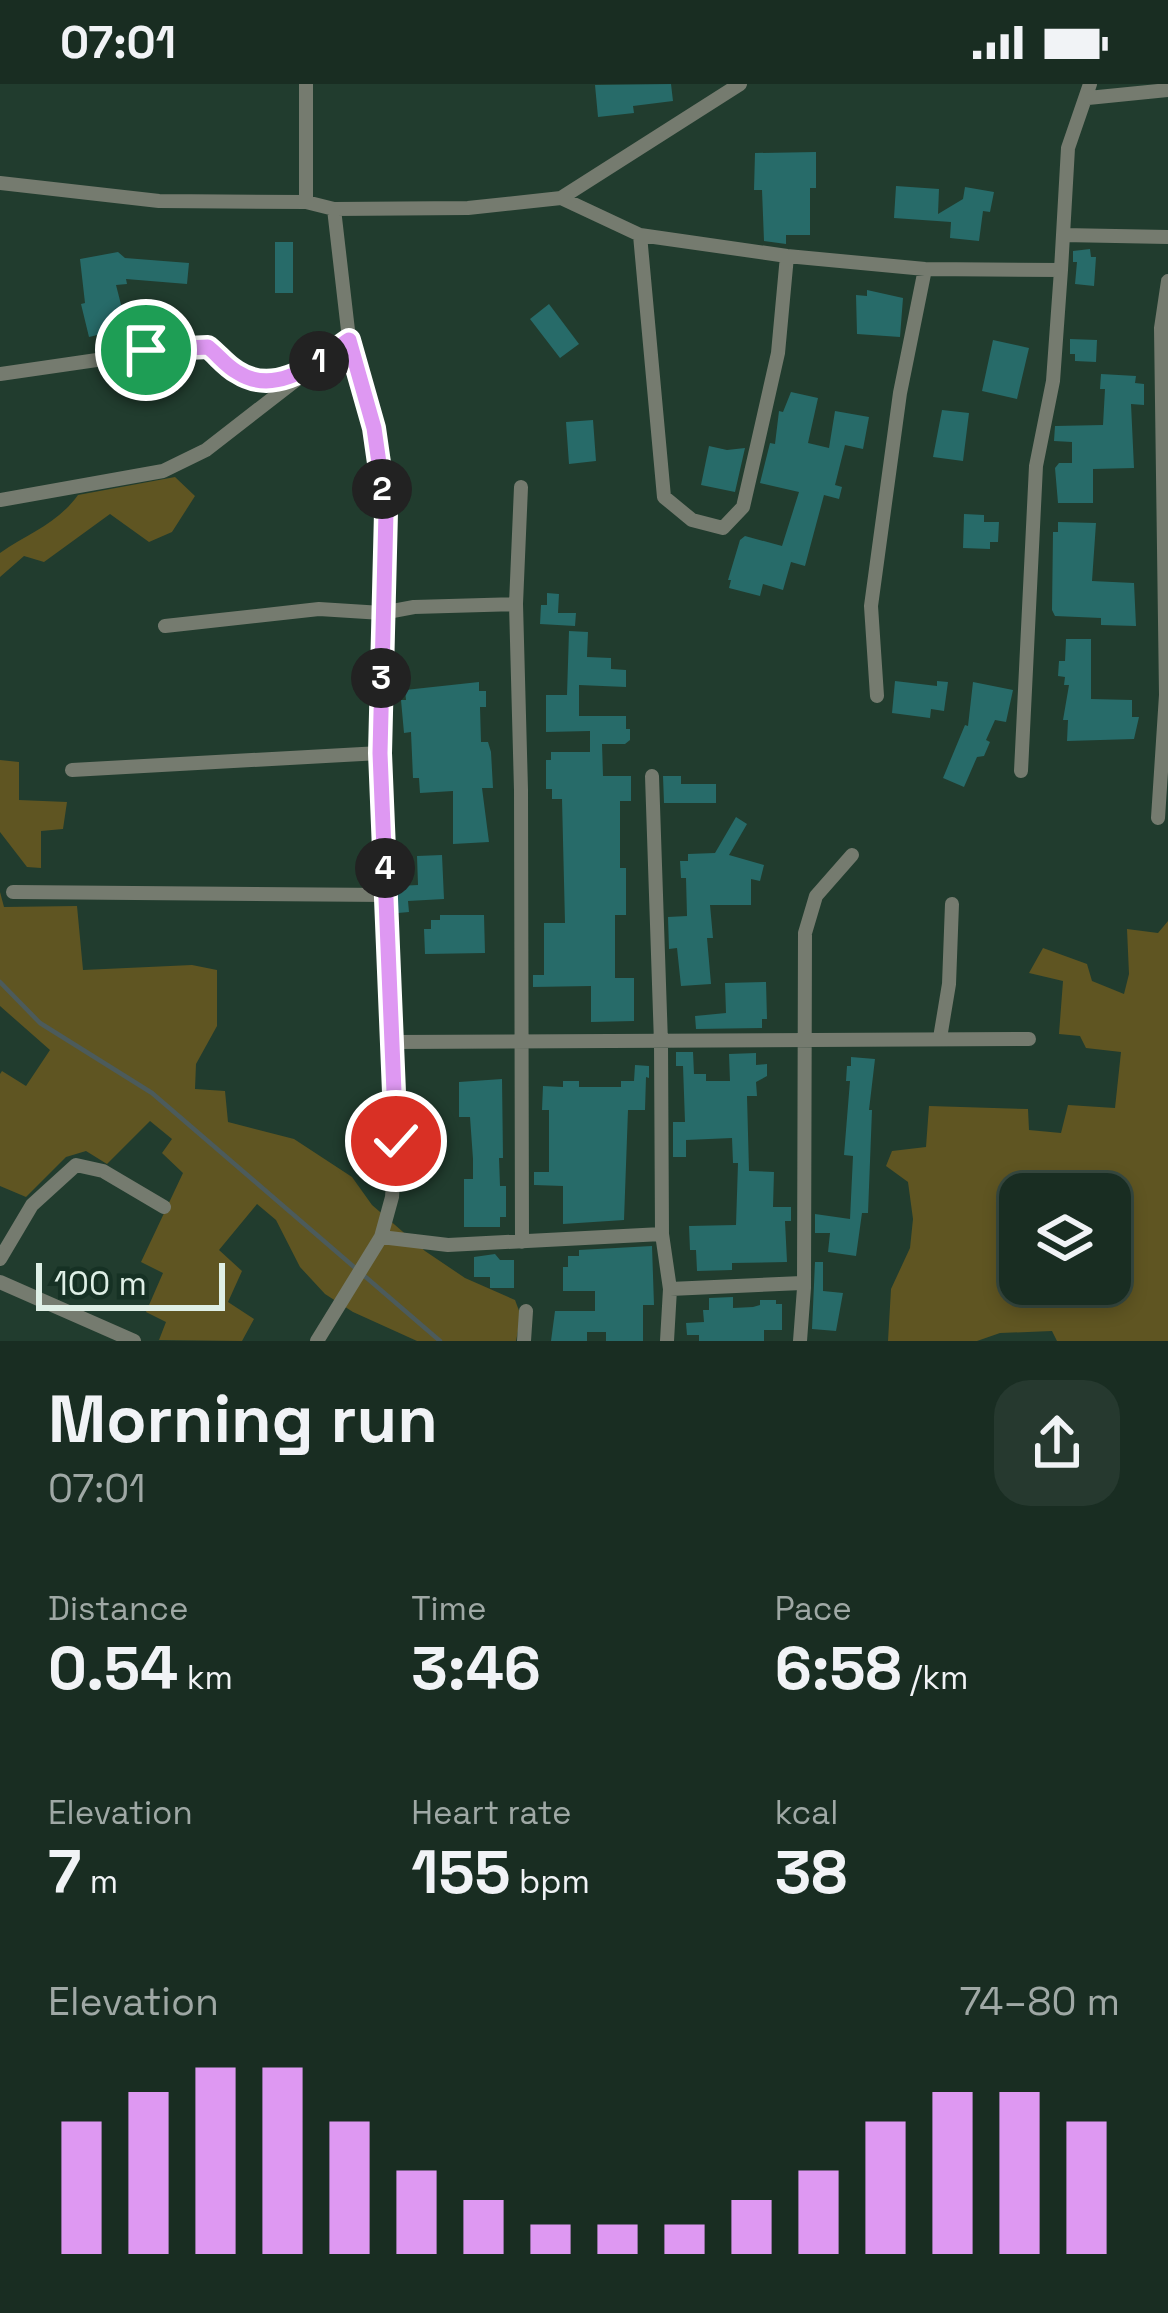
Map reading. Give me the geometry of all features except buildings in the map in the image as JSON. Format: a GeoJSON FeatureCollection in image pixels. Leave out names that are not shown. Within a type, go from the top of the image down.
{"type":"FeatureCollection","features":[{"type":"Feature","properties":{"kind":"street"},"geometry":{"type":"LineString","coordinates":[[306,84],[306,202]]}},
{"type":"Feature","properties":{"kind":"street"},"geometry":{"type":"LineString","coordinates":[[0,183],[159,201],[306,202],[334,209],[468,208],[561,198],[740,84]]}},
{"type":"Feature","properties":{"kind":"street"},"geometry":{"type":"LineString","coordinates":[[1021,771],[1036,466],[1053,381],[1068,148],[1089,91],[1168,91]]}},
{"type":"Feature","properties":{"kind":"street"},"geometry":{"type":"LineString","coordinates":[[561,198],[640,235],[925,269],[1060,270]]}},
{"type":"Feature","properties":{"kind":"street"},"geometry":{"type":"LineString","coordinates":[[317,1341],[381,1237],[392,1198],[396,1141],[380,753],[386,512],[374,428],[349,340],[334,209]]}},
{"type":"Feature","properties":{"kind":"street"},"geometry":{"type":"LineString","coordinates":[[640,235],[664,497],[692,520],[723,528],[743,507],[778,353],[787,256]]}},
{"type":"Feature","properties":{"kind":"street"},"geometry":{"type":"LineString","coordinates":[[1063,235],[1168,238]]}},
{"type":"Feature","properties":{"kind":"street"},"geometry":{"type":"LineString","coordinates":[[877,696],[872,606],[900,393],[925,269]]}},
{"type":"Feature","properties":{"kind":"street"},"geometry":{"type":"LineString","coordinates":[[1158,818],[1166,694],[1161,328],[1168,281]]}},
{"type":"Feature","properties":{"kind":"street"},"geometry":{"type":"LineString","coordinates":[[0,500],[164,471],[206,450],[349,340]]}},
{"type":"Feature","properties":{"kind":"street"},"geometry":{"type":"LineString","coordinates":[[0,374],[193,346],[208,347],[237,373],[251,378],[296,377]]}},
{"type":"Feature","properties":{"kind":"street"},"geometry":{"type":"LineString","coordinates":[[521,487],[516,604],[522,1242]]}},
{"type":"Feature","properties":{"kind":"street"},"geometry":{"type":"LineString","coordinates":[[165,626],[319,609],[382,613],[414,607],[516,604]]}},
{"type":"Feature","properties":{"kind":"street"},"geometry":{"type":"LineString","coordinates":[[72,770],[380,753]]}},
{"type":"Feature","properties":{"kind":"street"},"geometry":{"type":"LineString","coordinates":[[652,776],[662,1234],[670,1289],[667,1341]]}},
{"type":"Feature","properties":{"kind":"street"},"geometry":{"type":"LineString","coordinates":[[800,1341],[808,914],[816,896],[852,855]]}},
{"type":"Feature","properties":{"kind":"street"},"geometry":{"type":"LineString","coordinates":[[14,892],[387,895]]}},
{"type":"Feature","properties":{"kind":"street"},"geometry":{"type":"LineString","coordinates":[[940,1038],[949,984],[952,904]]}},
{"type":"Feature","properties":{"kind":"street"},"geometry":{"type":"LineString","coordinates":[[393,1042],[1029,1039]]}},
{"type":"Feature","properties":{"kind":"street"},"geometry":{"type":"LineString","coordinates":[[0,1259],[32,1205],[76,1165],[104,1171],[164,1207]]}},
{"type":"Feature","properties":{"kind":"street"},"geometry":{"type":"LineString","coordinates":[[381,1237],[448,1245],[662,1234]]}},
{"type":"Feature","properties":{"kind":"street"},"geometry":{"type":"LineString","coordinates":[[0,1282],[134,1341]]}},
{"type":"Feature","properties":{"kind":"street"},"geometry":{"type":"LineString","coordinates":[[670,1289],[802,1283]]}},
{"type":"Feature","properties":{"kind":"street"},"geometry":{"type":"LineString","coordinates":[[524,1341],[526,1311]]}},
{"type":"Feature","properties":{"kind":"shaded area"},"geometry":{"type":"Polygon","coordinates":[[[175,477],[195,496],[172,532],[149,542],[110,514],[44,562],[24,556],[0,577],[0,553],[52,521],[78,495],[175,477]]]}},
{"type":"Feature","properties":{"kind":"shaded area"},"geometry":{"type":"Polygon","coordinates":[[[0,760],[19,762],[19,800],[67,802],[63,829],[41,831],[41,868],[27,867],[0,832],[0,760]]]}},
{"type":"Feature","properties":{"kind":"shaded area"},"geometry":{"type":"Polygon","coordinates":[[[0,892],[4,907],[77,906],[83,970],[192,965],[217,970],[217,1026],[196,1064],[195,1089],[225,1091],[228,1122],[294,1139],[352,1177],[372,1205],[425,1251],[465,1278],[515,1300],[521,1316],[516,1341],[417,1341],[353,1312],[325,1294],[300,1267],[276,1220],[257,1204],[219,1250],[242,1271],[228,1302],[254,1319],[242,1341],[159,1340],[166,1322],[146,1312],[163,1273],[141,1262],[183,1173],[162,1153],[172,1139],[150,1121],[107,1164],[86,1151],[66,1157],[26,1197],[0,1186],[0,1074],[26,1086],[50,1050],[0,1006],[0,892]]]}},
{"type":"Feature","properties":{"kind":"shaded area"},"geometry":{"type":"Polygon","coordinates":[[[1168,921],[1168,1341],[1057,1341],[1052,1331],[1000,1333],[977,1341],[888,1341],[891,1289],[910,1248],[913,1219],[908,1182],[886,1166],[892,1151],[926,1147],[929,1106],[1028,1109],[1029,1130],[1061,1133],[1068,1105],[1115,1108],[1121,1052],[1086,1048],[1080,1036],[1059,1034],[1063,981],[1029,973],[1043,948],[1087,964],[1092,981],[1124,994],[1129,974],[1127,929],[1158,933],[1168,921]]]}},
{"type":"Feature","properties":{"kind":"waterway"},"geometry":{"type":"LineString","coordinates":[[0,982],[40,1023],[152,1093],[440,1341]]}},
{"type":"Feature","properties":{"kind":"route"},"geometry":{"type":"LineString","coordinates":[[146,350],[208,347],[237,373],[266,379],[296,377],[349,340],[362,376],[386,512],[380,753],[396,1141]]}}]}
